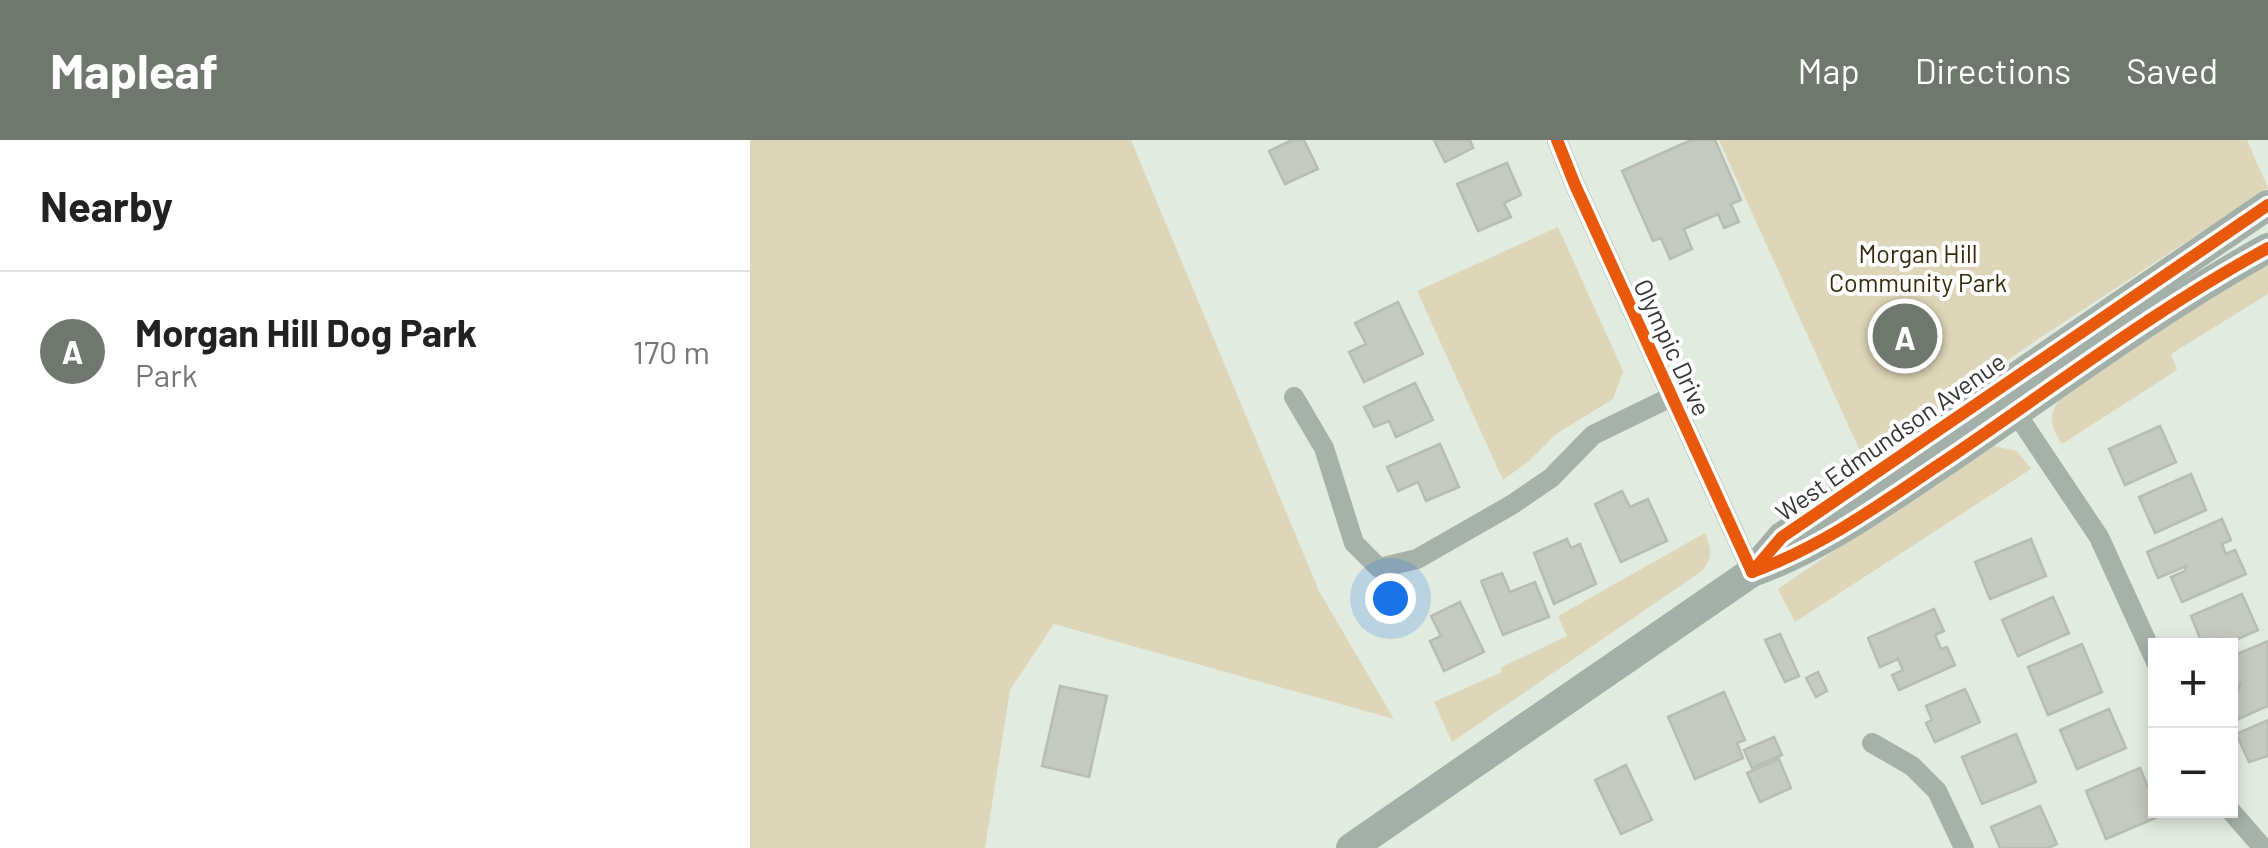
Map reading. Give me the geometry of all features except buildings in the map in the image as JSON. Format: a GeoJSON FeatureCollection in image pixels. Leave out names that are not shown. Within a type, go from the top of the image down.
{"type":"FeatureCollection","features":[{"type":"Feature","properties":{"kind":"street","name":"Olympic Drive"},"geometry":{"type":"LineString","coordinates":[[1558,140],[1752,572]]}},
{"type":"Feature","properties":{"kind":"street","name":"West Edmundson Avenue"},"geometry":{"type":"LineString","coordinates":[[1351,848],[1752,572],[1782,537],[2268,205]]}},
{"type":"Feature","properties":{"kind":"street","name":"West Edmundson Avenue"},"geometry":{"type":"LineString","coordinates":[[1752,572],[1794,557],[2206,284],[2268,248]]}},
{"type":"Feature","properties":{"kind":"street"},"geometry":{"type":"LineString","coordinates":[[2063,343],[2051,370],[2012,398],[2016,413],[2098,537],[2148,645]]}},
{"type":"Feature","properties":{"kind":"street"},"geometry":{"type":"LineString","coordinates":[[1294,397],[1324,448],[1354,543],[1379,568],[1417,559],[1513,504],[1552,478],[1594,435],[1671,397]]}},
{"type":"Feature","properties":{"kind":"street"},"geometry":{"type":"LineString","coordinates":[[1872,743],[1912,766],[1937,791],[1964,848]]}},
{"type":"Feature","properties":{"kind":"street"},"geometry":{"type":"LineString","coordinates":[[2237,818],[2263,848]]}},
{"type":"Feature","properties":{"kind":"green space"},"geometry":{"type":"Polygon","coordinates":[[[750,140],[1131,140],[1319,591],[1394,719],[1054,624],[1010,690],[985,848],[750,848],[750,140]]]}},
{"type":"Feature","properties":{"kind":"green space","name":"Morgan Hill Community Park"},"geometry":{"type":"Polygon","coordinates":[[[1719,140],[2247,140],[2268,188],[1864,460],[1719,140]]]}},
{"type":"Feature","properties":{"kind":"green space"},"geometry":{"type":"Polygon","coordinates":[[[1558,227],[1623,371],[1613,399],[1556,434],[1503,480],[1417,291],[1558,227]]]}},
{"type":"Feature","properties":{"kind":"green space"},"geometry":{"type":"Polygon","coordinates":[[[2268,266],[2268,294],[2171,354],[2177,370],[2062,444],[2052,417],[2067,393],[2231,282],[2268,266]]]}},
{"type":"Feature","properties":{"kind":"green space"},"geometry":{"type":"Polygon","coordinates":[[[1994,446],[2017,451],[2031,469],[1795,622],[1778,589],[1983,449],[1994,446]]]}},
{"type":"Feature","properties":{"kind":"green space"},"geometry":{"type":"Polygon","coordinates":[[[1705,533],[1710,553],[1702,571],[1452,742],[1434,702],[1502,672],[1500,668],[1567,636],[1558,616],[1705,533]]]}},
{"type":"Feature","properties":{"kind":"cycle path"},"geometry":{"type":"LineString","coordinates":[[1557,140],[1752,572]]}},
{"type":"Feature","properties":{"kind":"cycle path"},"geometry":{"type":"LineString","coordinates":[[1752,572],[1782,537],[2268,205]]}},
{"type":"Feature","properties":{"kind":"cycle path"},"geometry":{"type":"LineString","coordinates":[[1752,572],[1801,551],[1870,511],[2141,325],[2268,248]]}},
{"type":"Feature","properties":{"kind":"place","name":"Morgan Hill Dog Park"},"geometry":{"type":"Point","coordinates":[1905,336]}}]}
